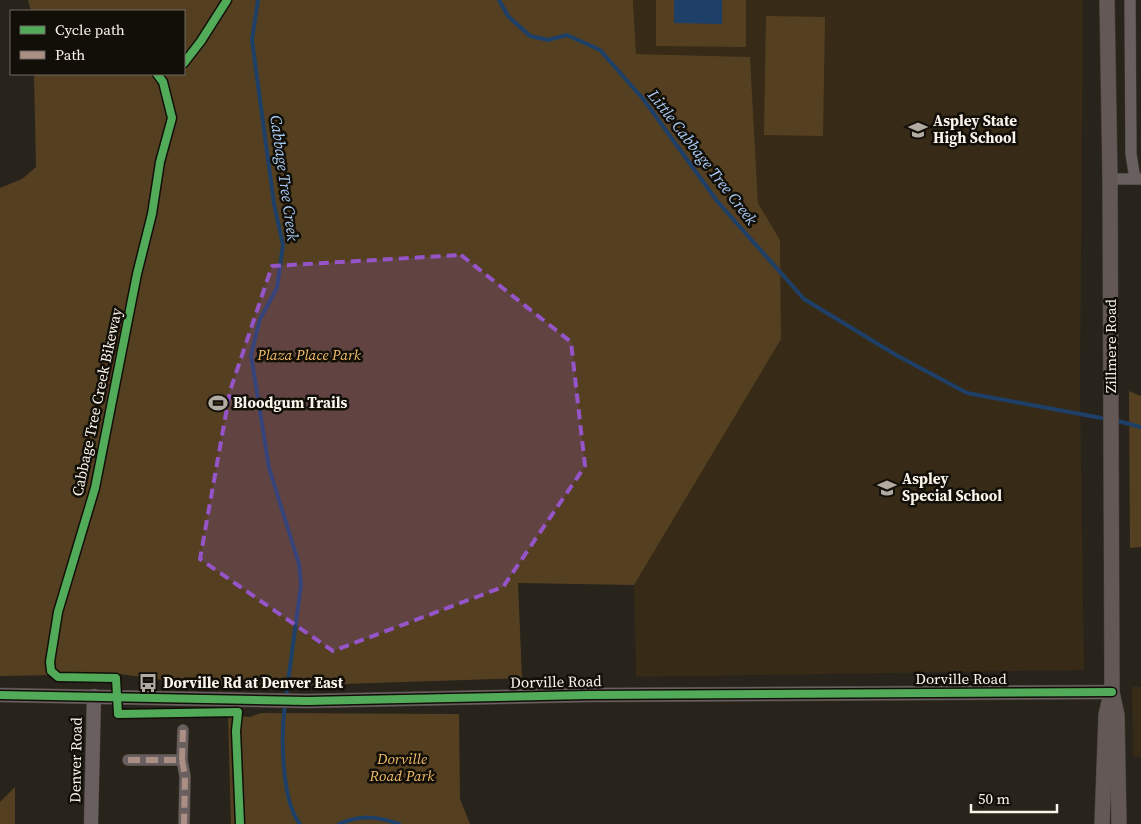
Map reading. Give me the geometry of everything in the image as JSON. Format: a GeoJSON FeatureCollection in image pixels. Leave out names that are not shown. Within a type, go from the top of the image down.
{"type":"FeatureCollection","features":[{"type":"Feature","properties":{"kind":"main road","name":"Zillmere Road"},"geometry":{"type":"LineString","coordinates":[[1107,0],[1110,179],[1112,692],[1117,715],[1119,824]]}},
{"type":"Feature","properties":{"kind":"main road","name":"Zillmere Road"},"geometry":{"type":"LineString","coordinates":[[1102,824],[1106,715],[1112,692]]}},
{"type":"Feature","properties":{"kind":"street"},"geometry":{"type":"LineString","coordinates":[[1110,179],[1138,179],[1131,142],[1130,0]]}},
{"type":"Feature","properties":{"kind":"street","name":"Dorville Road"},"geometry":{"type":"LineString","coordinates":[[0,695],[307,701],[597,695],[1112,692]]}},
{"type":"Feature","properties":{"kind":"street","name":"Denver Road"},"geometry":{"type":"LineString","coordinates":[[91,824],[94,696]]}},
{"type":"Feature","properties":{"kind":"street"},"geometry":{"type":"LineString","coordinates":[[183,730],[182,760],[185,776],[184,824]]}},
{"type":"Feature","properties":{"kind":"street"},"geometry":{"type":"LineString","coordinates":[[128,760],[182,760]]}},
{"type":"Feature","properties":{"kind":"highlighted area"},"geometry":{"type":"Polygon","coordinates":[[[461,255],[571,342],[585,466],[503,587],[333,651],[200,559],[230,391],[272,266],[461,255]]]}},
{"type":"Feature","properties":{"kind":"shaded area"},"geometry":{"type":"Polygon","coordinates":[[[633,0],[1083,0],[1080,392],[1084,670],[636,677],[634,585],[781,338],[780,240],[758,203],[750,57],[636,54],[633,0]]]}},
{"type":"Feature","properties":{"kind":"shaded area"},"geometry":{"type":"Polygon","coordinates":[[[1132,687],[1141,687],[1141,757],[1133,757],[1132,687]]]}},
{"type":"Feature","properties":{"kind":"green space","name":"Plaza Place Park"},"geometry":{"type":"Polygon","coordinates":[[[28,0],[633,0],[636,54],[750,57],[758,203],[780,240],[781,339],[634,585],[518,583],[522,678],[221,688],[120,674],[0,676],[0,188],[22,179],[36,167],[34,75],[185,75],[185,10],[31,10],[28,0]]]}},
{"type":"Feature","properties":{"kind":"green space"},"geometry":{"type":"Polygon","coordinates":[[[656,0],[746,0],[746,47],[656,46],[656,0]]]}},
{"type":"Feature","properties":{"kind":"green space"},"geometry":{"type":"Polygon","coordinates":[[[766,16],[825,17],[823,136],[764,135],[766,16]]]}},
{"type":"Feature","properties":{"kind":"green space"},"geometry":{"type":"Polygon","coordinates":[[[1129,391],[1141,396],[1141,547],[1130,548],[1129,391]]]}},
{"type":"Feature","properties":{"kind":"green space","name":"Dorville Road Park"},"geometry":{"type":"Polygon","coordinates":[[[261,713],[459,714],[460,799],[470,824],[231,824],[228,715],[250,717],[261,713]]]}},
{"type":"Feature","properties":{"kind":"green space"},"geometry":{"type":"Polygon","coordinates":[[[15,787],[15,824],[0,824],[0,802],[15,787]]]}},
{"type":"Feature","properties":{"kind":"water"},"geometry":{"type":"Polygon","coordinates":[[[674,0],[722,0],[722,24],[674,23],[674,0]]]}},
{"type":"Feature","properties":{"kind":"waterway","name":"Cabbage Tree Creek"},"geometry":{"type":"LineString","coordinates":[[258,0],[252,40],[274,204],[283,245],[277,288],[260,319],[251,355],[269,468],[299,564],[301,585],[286,697]]}},
{"type":"Feature","properties":{"kind":"waterway","name":"Little Cabbage Tree Creek"},"geometry":{"type":"LineString","coordinates":[[499,0],[508,16],[530,36],[548,40],[567,35],[600,50],[644,100],[717,201],[804,299],[896,355],[967,393],[1107,419]]}},
{"type":"Feature","properties":{"kind":"waterway","name":"Little Cabbage Tree Creek"},"geometry":{"type":"LineString","coordinates":[[1114,420],[1141,427]]}},
{"type":"Feature","properties":{"kind":"waterway","name":"Cabbage Tree Creek"},"geometry":{"type":"LineString","coordinates":[[285,704],[283,749],[286,784],[289,800],[300,824]]}},
{"type":"Feature","properties":{"kind":"waterway","name":"Cabbage Tree Creek"},"geometry":{"type":"LineString","coordinates":[[339,824],[361,818],[383,819],[399,824]]}},
{"type":"Feature","properties":{"kind":"marked path"},"geometry":{"type":"LineString","coordinates":[[182,760],[183,730]]}},
{"type":"Feature","properties":{"kind":"marked path"},"geometry":{"type":"LineString","coordinates":[[128,760],[182,760],[185,776],[184,824]]}},
{"type":"Feature","properties":{"kind":"cycle path"},"geometry":{"type":"LineString","coordinates":[[185,62],[201,41],[227,0]]}},
{"type":"Feature","properties":{"kind":"cycle path","name":"Cabbage Tree Creek Bikeway"},"geometry":{"type":"LineString","coordinates":[[158,75],[163,82],[172,118],[160,162],[152,214],[137,274],[95,488],[58,612],[50,662],[51,671],[58,677],[116,678],[118,714],[238,712],[236,731],[240,824]]}},
{"type":"Feature","properties":{"kind":"cycle path"},"geometry":{"type":"LineString","coordinates":[[0,695],[307,701],[588,695],[1112,692]]}},
{"type":"Feature","properties":{"kind":"place","name":"Aspley State High School"},"geometry":{"type":"Point","coordinates":[918,130]}},
{"type":"Feature","properties":{"kind":"place","name":"Bloodgum Trails"},"geometry":{"type":"Point","coordinates":[218,403]}},
{"type":"Feature","properties":{"kind":"place","name":"Aspley Special School"},"geometry":{"type":"Point","coordinates":[887,488]}},
{"type":"Feature","properties":{"kind":"place","name":"Dorville Rd at Denver East"},"geometry":{"type":"Point","coordinates":[148,683]}}]}
